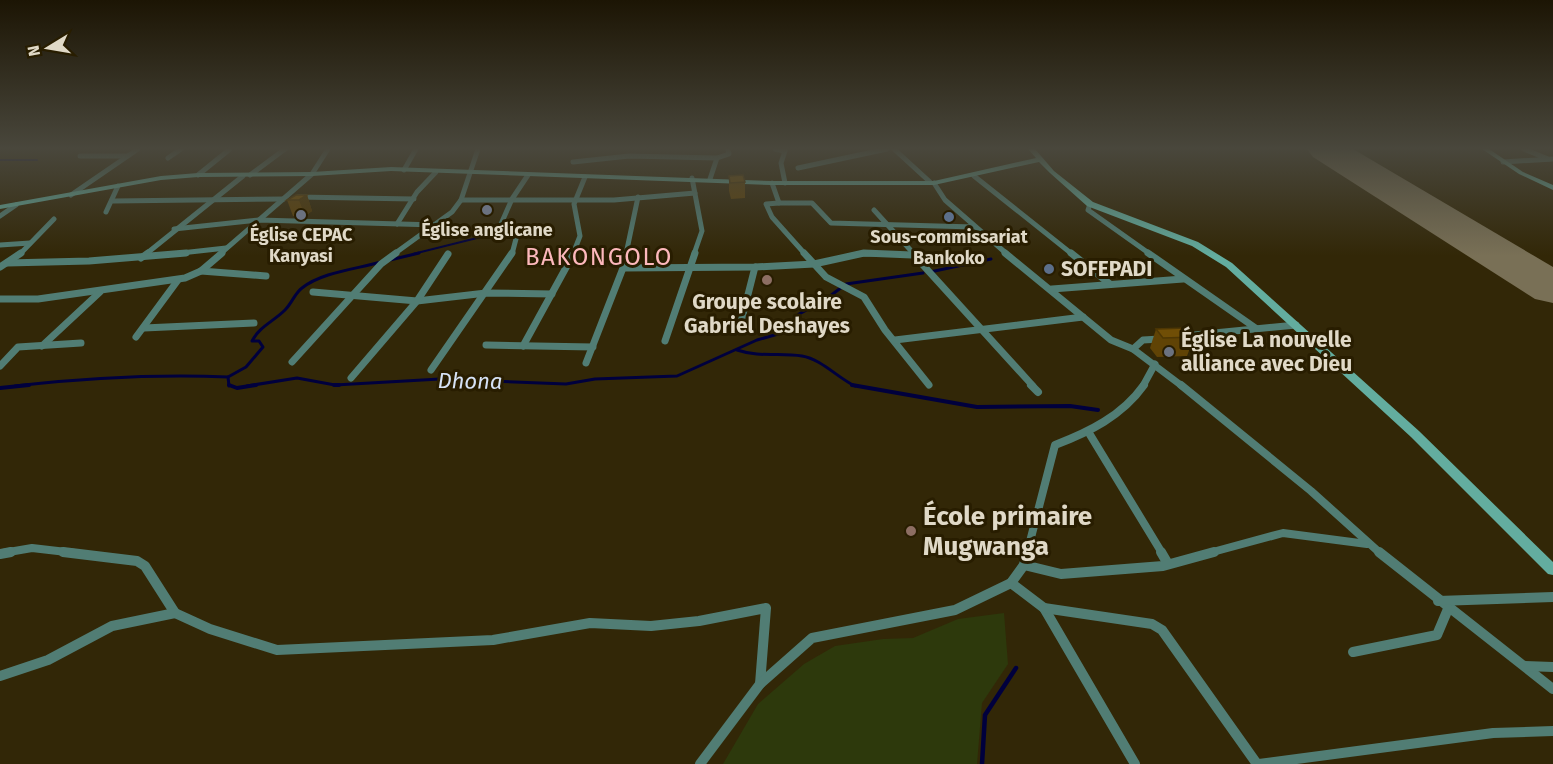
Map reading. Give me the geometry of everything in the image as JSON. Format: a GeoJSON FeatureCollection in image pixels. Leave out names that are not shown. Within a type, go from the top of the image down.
{"type":"FeatureCollection","features":[{"type":"Feature","properties":{"kind":"street"},"geometry":{"type":"LineString","coordinates":[[70,195],[85,185]]}},
{"type":"Feature","properties":{"kind":"street"},"geometry":{"type":"LineString","coordinates":[[0,207],[125,185]]}},
{"type":"Feature","properties":{"kind":"street"},"geometry":{"type":"LineString","coordinates":[[140,259],[174,229],[233,185]]}},
{"type":"Feature","properties":{"kind":"street"},"geometry":{"type":"LineString","coordinates":[[0,299],[38,298],[178,280],[201,271],[300,185]]}},
{"type":"Feature","properties":{"kind":"street"},"geometry":{"type":"LineString","coordinates":[[397,224],[426,185]]}},
{"type":"Feature","properties":{"kind":"street"},"geometry":{"type":"LineString","coordinates":[[292,362],[381,264],[452,212],[466,185]]}},
{"type":"Feature","properties":{"kind":"street"},"geometry":{"type":"LineString","coordinates":[[431,370],[511,256],[517,235],[501,225],[522,185]]}},
{"type":"Feature","properties":{"kind":"street"},"geometry":{"type":"LineString","coordinates":[[523,346],[580,241],[582,228],[574,210],[582,185]]}},
{"type":"Feature","properties":{"kind":"street"},"geometry":{"type":"LineString","coordinates":[[665,341],[702,231],[693,185]]}},
{"type":"Feature","properties":{"kind":"street"},"geometry":{"type":"LineString","coordinates":[[773,185],[779,203]]}},
{"type":"Feature","properties":{"kind":"street"},"geometry":{"type":"LineString","coordinates":[[934,185],[945,200],[974,227],[1052,289],[1111,340],[1132,349],[1155,364],[1311,491],[1369,544],[1438,601],[1553,689]]}},
{"type":"Feature","properties":{"kind":"street"},"geometry":{"type":"LineString","coordinates":[[985,185],[1110,284]]}},
{"type":"Feature","properties":{"kind":"street"},"geometry":{"type":"LineString","coordinates":[[1065,185],[1090,204],[1164,231],[1212,254],[1229,265],[1415,434],[1553,570]]}},
{"type":"Feature","properties":{"kind":"street"},"geometry":{"type":"LineString","coordinates":[[106,212],[118,186]]}},
{"type":"Feature","properties":{"kind":"street"},"geometry":{"type":"LineString","coordinates":[[460,200],[575,201],[694,193]]}},
{"type":"Feature","properties":{"kind":"street"},"geometry":{"type":"LineString","coordinates":[[586,363],[623,268],[638,197]]}},
{"type":"Feature","properties":{"kind":"street"},"geometry":{"type":"LineString","coordinates":[[113,201],[285,198],[414,199]]}},
{"type":"Feature","properties":{"kind":"street"},"geometry":{"type":"LineString","coordinates":[[929,386],[885,330],[864,297],[826,277],[772,217],[766,204],[812,203],[831,224],[974,227]]}},
{"type":"Feature","properties":{"kind":"street"},"geometry":{"type":"LineString","coordinates":[[1090,204],[1088,210],[1094,215],[1257,329]]}},
{"type":"Feature","properties":{"kind":"street"},"geometry":{"type":"LineString","coordinates":[[0,216],[16,205]]}},
{"type":"Feature","properties":{"kind":"street"},"geometry":{"type":"LineString","coordinates":[[874,210],[912,255],[1038,392]]}},
{"type":"Feature","properties":{"kind":"street"},"geometry":{"type":"LineString","coordinates":[[0,267],[30,243],[54,219]]}},
{"type":"Feature","properties":{"kind":"street"},"geometry":{"type":"LineString","coordinates":[[174,229],[259,220],[437,225]]}},
{"type":"Feature","properties":{"kind":"street"},"geometry":{"type":"LineString","coordinates":[[0,245],[30,243]]}},
{"type":"Feature","properties":{"kind":"street"},"geometry":{"type":"LineString","coordinates":[[7,262],[70,263],[140,259],[225,248]]}},
{"type":"Feature","properties":{"kind":"street"},"geometry":{"type":"LineString","coordinates":[[623,268],[687,270],[755,267],[814,264],[864,253],[912,255]]}},
{"type":"Feature","properties":{"kind":"street"},"geometry":{"type":"LineString","coordinates":[[351,378],[417,301],[448,254]]}},
{"type":"Feature","properties":{"kind":"street"},"geometry":{"type":"LineString","coordinates":[[740,330],[755,267]]}},
{"type":"Feature","properties":{"kind":"street"},"geometry":{"type":"LineString","coordinates":[[201,271],[266,276]]}},
{"type":"Feature","properties":{"kind":"street"},"geometry":{"type":"LineString","coordinates":[[1052,289],[1183,279]]}},
{"type":"Feature","properties":{"kind":"street"},"geometry":{"type":"LineString","coordinates":[[136,337],[178,280]]}},
{"type":"Feature","properties":{"kind":"street"},"geometry":{"type":"LineString","coordinates":[[42,346],[101,291]]}},
{"type":"Feature","properties":{"kind":"street"},"geometry":{"type":"LineString","coordinates":[[313,292],[417,301],[486,293],[552,294]]}},
{"type":"Feature","properties":{"kind":"street"},"geometry":{"type":"LineString","coordinates":[[895,340],[1083,317]]}},
{"type":"Feature","properties":{"kind":"street"},"geometry":{"type":"LineString","coordinates":[[144,328],[254,323]]}},
{"type":"Feature","properties":{"kind":"street"},"geometry":{"type":"LineString","coordinates":[[1177,337],[1296,325]]}},
{"type":"Feature","properties":{"kind":"street"},"geometry":{"type":"LineString","coordinates":[[1132,349],[1143,340],[1166,338]]}},
{"type":"Feature","properties":{"kind":"street"},"geometry":{"type":"LineString","coordinates":[[0,366],[18,347],[81,344]]}},
{"type":"Feature","properties":{"kind":"street"},"geometry":{"type":"LineString","coordinates":[[486,345],[593,347]]}},
{"type":"Feature","properties":{"kind":"street"},"geometry":{"type":"LineString","coordinates":[[700,764],[760,684],[812,638],[955,610],[1011,583],[1024,565],[1055,445],[1089,433],[1118,414],[1150,376],[1155,364]]}},
{"type":"Feature","properties":{"kind":"street"},"geometry":{"type":"LineString","coordinates":[[1089,433],[1168,564]]}},
{"type":"Feature","properties":{"kind":"street"},"geometry":{"type":"LineString","coordinates":[[1024,565],[1061,574],[1115,571],[1168,564],[1283,533],[1369,544]]}},
{"type":"Feature","properties":{"kind":"street"},"geometry":{"type":"LineString","coordinates":[[0,554],[32,548],[137,561],[145,566],[175,613],[210,629],[277,650],[493,640],[590,623],[651,626],[699,621],[765,608],[760,684]]}},
{"type":"Feature","properties":{"kind":"street"},"geometry":{"type":"LineString","coordinates":[[1011,583],[1044,608],[1135,764]]}},
{"type":"Feature","properties":{"kind":"street"},"geometry":{"type":"LineString","coordinates":[[1438,601],[1553,597]]}},
{"type":"Feature","properties":{"kind":"street"},"geometry":{"type":"LineString","coordinates":[[1044,608],[1152,624],[1162,630],[1258,764],[1494,733],[1553,731]]}},
{"type":"Feature","properties":{"kind":"street"},"geometry":{"type":"LineString","coordinates":[[1353,652],[1437,635],[1448,609]]}},
{"type":"Feature","properties":{"kind":"street"},"geometry":{"type":"LineString","coordinates":[[0,676],[48,660],[112,626],[131,620],[175,613]]}},
{"type":"Feature","properties":{"kind":"street"},"geometry":{"type":"LineString","coordinates":[[1524,666],[1553,667]]}},
{"type":"Feature","properties":{"kind":"green space"},"geometry":{"type":"Polygon","coordinates":[[[1004,613],[1008,664],[982,703],[977,764],[723,764],[758,704],[804,664],[835,646],[883,639],[913,638],[958,619],[1004,613]]]}},
{"type":"Feature","properties":{"kind":"building"},"geometry":{"type":"Polygon","coordinates":[[[296,195],[307,195],[299,200],[287,200],[296,195]]]}},
{"type":"Feature","properties":{"kind":"building"},"geometry":{"type":"Polygon","coordinates":[[[1186,328],[1194,337],[1163,338],[1156,329],[1186,328]]]}},
{"type":"Feature","properties":{"kind":"waterway"},"geometry":{"type":"LineString","coordinates":[[413,254],[493,234]]}},
{"type":"Feature","properties":{"kind":"waterway"},"geometry":{"type":"LineString","coordinates":[[390,260],[419,253]]}},
{"type":"Feature","properties":{"kind":"waterway","name":"Dhona"},"geometry":{"type":"LineString","coordinates":[[930,272],[991,259]]}},
{"type":"Feature","properties":{"kind":"waterway"},"geometry":{"type":"LineString","coordinates":[[228,377],[246,367],[263,347],[259,341],[252,341],[255,336],[285,310],[302,288],[319,278],[381,262]]}},
{"type":"Feature","properties":{"kind":"waterway","name":"Dhona"},"geometry":{"type":"LineString","coordinates":[[335,385],[440,379],[566,384],[595,379],[677,376],[757,340],[785,332],[799,314],[822,302],[846,284],[923,273]]}},
{"type":"Feature","properties":{"kind":"waterway"},"geometry":{"type":"LineString","coordinates":[[737,350],[754,354],[794,355],[809,358],[854,385]]}},
{"type":"Feature","properties":{"kind":"waterway","name":"Dhona"},"geometry":{"type":"LineString","coordinates":[[15,386],[148,376],[228,377]]}},
{"type":"Feature","properties":{"kind":"waterway","name":"Dhona"},"geometry":{"type":"LineString","coordinates":[[228,377],[229,386]]}},
{"type":"Feature","properties":{"kind":"waterway","name":"Dhona"},"geometry":{"type":"LineString","coordinates":[[247,386],[297,378],[335,385]]}},
{"type":"Feature","properties":{"kind":"waterway","name":"Dhona"},"geometry":{"type":"LineString","coordinates":[[0,388],[29,385]]}},
{"type":"Feature","properties":{"kind":"waterway","name":"Dhona"},"geometry":{"type":"LineString","coordinates":[[229,385],[237,388],[256,385]]}},
{"type":"Feature","properties":{"kind":"waterway"},"geometry":{"type":"LineString","coordinates":[[854,385],[977,407],[1070,406],[1098,410]]}},
{"type":"Feature","properties":{"kind":"waterway"},"geometry":{"type":"LineString","coordinates":[[982,764],[985,715],[1016,668]]}},
{"type":"Feature","properties":{"kind":"runway"},"geometry":{"type":"LineString","coordinates":[[1384,185],[1553,288]]}},
{"type":"Feature","properties":{"kind":"place","name":"Église anglicane"},"geometry":{"type":"Point","coordinates":[487,210]}},
{"type":"Feature","properties":{"kind":"place","name":"Église CEPAC Kanyasi"},"geometry":{"type":"Point","coordinates":[301,215]}},
{"type":"Feature","properties":{"kind":"place","name":"Sous-commissariat Bankoko"},"geometry":{"type":"Point","coordinates":[949,217]}},
{"type":"Feature","properties":{"kind":"place","name":"SOFEPADI"},"geometry":{"type":"Point","coordinates":[1049,269]}},
{"type":"Feature","properties":{"kind":"place","name":"Groupe scolaire Gabriel Deshayes"},"geometry":{"type":"Point","coordinates":[767,280]}},
{"type":"Feature","properties":{"kind":"place","name":"Église La nouvelle alliance avec Dieu"},"geometry":{"type":"Point","coordinates":[1169,352]}},
{"type":"Feature","properties":{"kind":"place","name":"École primaire Mugwanga"},"geometry":{"type":"Point","coordinates":[911,531]}},
{"type":"Feature","properties":{"kind":"district","name":"BAKONGOLO"},"geometry":{"type":"Point","coordinates":[599,257]}}]}
